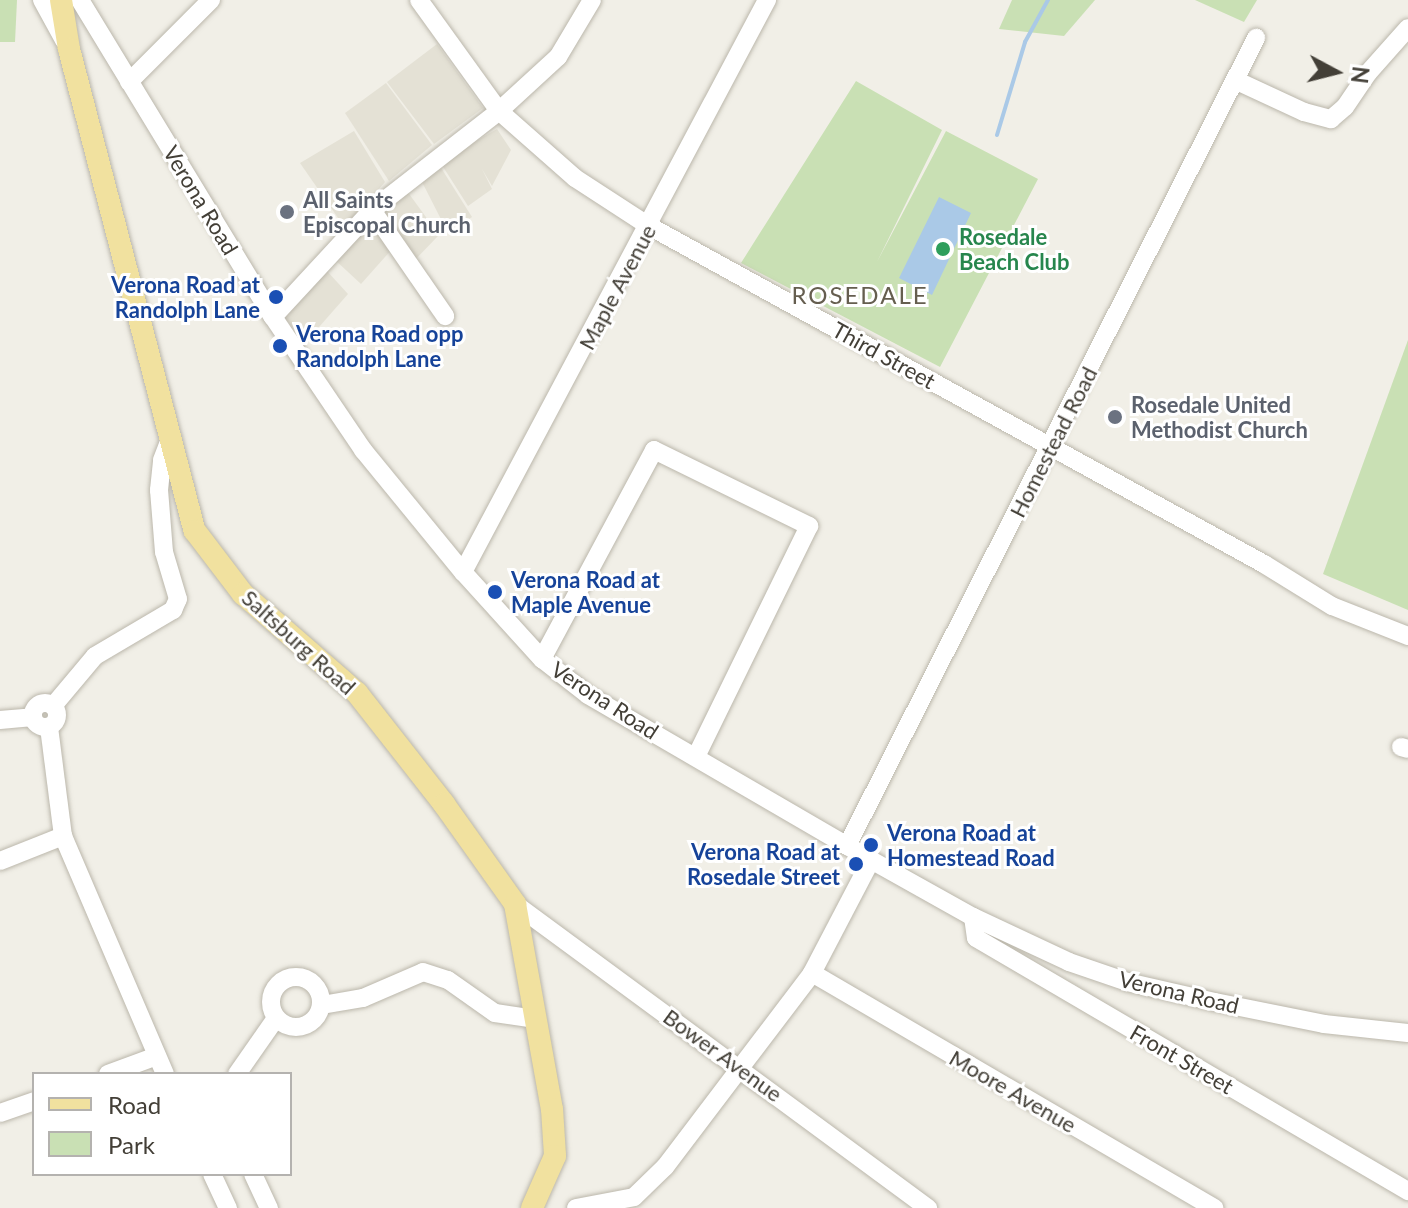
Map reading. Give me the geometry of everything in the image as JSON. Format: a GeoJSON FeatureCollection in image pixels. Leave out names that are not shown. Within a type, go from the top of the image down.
{"type":"FeatureCollection","features":[{"type":"Feature","properties":{"kind":"main road","name":"Saltsburg Road"},"geometry":{"type":"LineString","coordinates":[[61,0],[69,49],[195,531],[243,594],[357,693],[444,804],[515,904],[552,1109],[555,1156],[532,1208]]}},
{"type":"Feature","properties":{"kind":"street"},"geometry":{"type":"LineString","coordinates":[[42,0],[69,49]]}},
{"type":"Feature","properties":{"kind":"street","name":"Verona Road"},"geometry":{"type":"LineString","coordinates":[[80,0],[273,317],[363,450],[463,572],[542,659],[588,695],[973,917],[1069,962],[1127,982],[1324,1024],[1408,1033]]}},
{"type":"Feature","properties":{"kind":"street"},"geometry":{"type":"LineString","coordinates":[[129,82],[211,0]]}},
{"type":"Feature","properties":{"kind":"street","name":"Third Street"},"geometry":{"type":"LineString","coordinates":[[419,0],[499,111],[575,178],[649,226],[1264,564],[1332,606],[1408,636]]}},
{"type":"Feature","properties":{"kind":"street"},"geometry":{"type":"LineString","coordinates":[[273,317],[372,210],[499,111],[558,57],[592,0]]}},
{"type":"Feature","properties":{"kind":"street","name":"Maple Avenue"},"geometry":{"type":"LineString","coordinates":[[463,572],[767,0]]}},
{"type":"Feature","properties":{"kind":"street"},"geometry":{"type":"LineString","coordinates":[[1235,80],[1304,112],[1331,119],[1345,107],[1368,73],[1408,28]]}},
{"type":"Feature","properties":{"kind":"street","name":"Homestead Road"},"geometry":{"type":"LineString","coordinates":[[847,846],[1256,38]]}},
{"type":"Feature","properties":{"kind":"street"},"geometry":{"type":"LineString","coordinates":[[372,210],[445,316]]}},
{"type":"Feature","properties":{"kind":"street"},"geometry":{"type":"LineString","coordinates":[[164,1072],[63,836],[37,706],[44,703],[53,706],[95,656],[173,610],[178,599],[164,552],[159,490],[162,460],[171,437]]}},
{"type":"Feature","properties":{"kind":"street"},"geometry":{"type":"LineString","coordinates":[[542,659],[654,450],[809,526],[696,757]]}},
{"type":"Feature","properties":{"kind":"street"},"geometry":{"type":"LineString","coordinates":[[0,720],[41,722]]}},
{"type":"Feature","properties":{"kind":"street"},"geometry":{"type":"LineString","coordinates":[[0,861],[63,836]]}},
{"type":"Feature","properties":{"kind":"street"},"geometry":{"type":"LineString","coordinates":[[576,1208],[634,1197],[665,1167],[812,973],[871,860]]}},
{"type":"Feature","properties":{"kind":"street","name":"Bower Avenue"},"geometry":{"type":"LineString","coordinates":[[515,904],[743,1068],[928,1208]]}},
{"type":"Feature","properties":{"kind":"street","name":"Front Street"},"geometry":{"type":"LineString","coordinates":[[973,917],[976,938],[1408,1191]]}},
{"type":"Feature","properties":{"kind":"street"},"geometry":{"type":"LineString","coordinates":[[322,1005],[363,998],[423,972],[448,980],[495,1013],[535,1019]]}},
{"type":"Feature","properties":{"kind":"street","name":"Moore Avenue"},"geometry":{"type":"LineString","coordinates":[[812,973],[1214,1208]]}},
{"type":"Feature","properties":{"kind":"street"},"geometry":{"type":"LineString","coordinates":[[238,1072],[276,1018],[272,995],[275,987],[292,976],[314,983],[322,1005],[314,1020],[307,1025],[290,1027],[276,1018]]}},
{"type":"Feature","properties":{"kind":"street"},"geometry":{"type":"LineString","coordinates":[[113,1072],[157,1056]]}},
{"type":"Feature","properties":{"kind":"street"},"geometry":{"type":"LineString","coordinates":[[0,1113],[32,1102]]}},
{"type":"Feature","properties":{"kind":"street"},"geometry":{"type":"LineString","coordinates":[[213,1176],[228,1208]]}},
{"type":"Feature","properties":{"kind":"street"},"geometry":{"type":"LineString","coordinates":[[254,1176],[269,1208]]}},
{"type":"Feature","properties":{"kind":"shaded area"},"geometry":{"type":"Polygon","coordinates":[[[437,44],[483,108],[434,144],[387,82],[437,44]]]}},
{"type":"Feature","properties":{"kind":"shaded area"},"geometry":{"type":"Polygon","coordinates":[[[386,83],[432,145],[389,181],[345,113],[386,83]]]}},
{"type":"Feature","properties":{"kind":"shaded area"},"geometry":{"type":"Polygon","coordinates":[[[497,129],[511,150],[492,186],[482,169],[492,189],[468,206],[440,162],[497,129]]]}},
{"type":"Feature","properties":{"kind":"shaded area"},"geometry":{"type":"Polygon","coordinates":[[[354,131],[385,182],[345,228],[300,163],[354,131]]]}},
{"type":"Feature","properties":{"kind":"shaded area"},"geometry":{"type":"Polygon","coordinates":[[[438,163],[472,217],[448,233],[420,178],[438,163]]]}},
{"type":"Feature","properties":{"kind":"shaded area"},"geometry":{"type":"Polygon","coordinates":[[[407,191],[439,235],[412,263],[379,211],[407,191]]]}},
{"type":"Feature","properties":{"kind":"shaded area"},"geometry":{"type":"Polygon","coordinates":[[[371,220],[393,248],[361,284],[334,259],[371,220]]]}},
{"type":"Feature","properties":{"kind":"shaded area"},"geometry":{"type":"Polygon","coordinates":[[[327,271],[348,294],[305,343],[285,318],[327,271]]]}},
{"type":"Feature","properties":{"kind":"green space"},"geometry":{"type":"Polygon","coordinates":[[[0,0],[17,0],[15,42],[0,42],[0,0]]]}},
{"type":"Feature","properties":{"kind":"green space"},"geometry":{"type":"Polygon","coordinates":[[[1012,0],[1095,0],[1064,36],[999,29],[1012,0]]]}},
{"type":"Feature","properties":{"kind":"green space"},"geometry":{"type":"Polygon","coordinates":[[[1195,0],[1257,0],[1244,22],[1195,0]]]}},
{"type":"Feature","properties":{"kind":"green space"},"geometry":{"type":"Polygon","coordinates":[[[856,81],[942,130],[877,262],[946,131],[1038,179],[940,367],[741,263],[856,81]]]}},
{"type":"Feature","properties":{"kind":"green space"},"geometry":{"type":"Polygon","coordinates":[[[1408,340],[1408,610],[1323,574],[1408,340]]]}},
{"type":"Feature","properties":{"kind":"water"},"geometry":{"type":"Polygon","coordinates":[[[939,197],[971,213],[932,295],[899,278],[939,197]]]}},
{"type":"Feature","properties":{"kind":"waterway"},"geometry":{"type":"LineString","coordinates":[[997,135],[1025,42],[1048,0]]}},
{"type":"Feature","properties":{"kind":"place","name":"All Saints Episcopal Church"},"geometry":{"type":"Point","coordinates":[287,212]}},
{"type":"Feature","properties":{"kind":"place","name":"Rosedale Beach Club"},"geometry":{"type":"Point","coordinates":[943,249]}},
{"type":"Feature","properties":{"kind":"place","name":"Verona Road at Randolph Lane"},"geometry":{"type":"Point","coordinates":[276,297]}},
{"type":"Feature","properties":{"kind":"place","name":"Verona Road opp Randolph Lane"},"geometry":{"type":"Point","coordinates":[280,346]}},
{"type":"Feature","properties":{"kind":"place","name":"Rosedale United Methodist Church"},"geometry":{"type":"Point","coordinates":[1115,417]}},
{"type":"Feature","properties":{"kind":"place","name":"Verona Road at Maple Avenue"},"geometry":{"type":"Point","coordinates":[495,592]}},
{"type":"Feature","properties":{"kind":"place","name":"Verona Road at Homestead Road"},"geometry":{"type":"Point","coordinates":[871,845]}},
{"type":"Feature","properties":{"kind":"place","name":"Verona Road at Rosedale Street"},"geometry":{"type":"Point","coordinates":[856,864]}},
{"type":"Feature","properties":{"kind":"district","name":"ROSEDALE"},"geometry":{"type":"Point","coordinates":[860,295]}}]}
